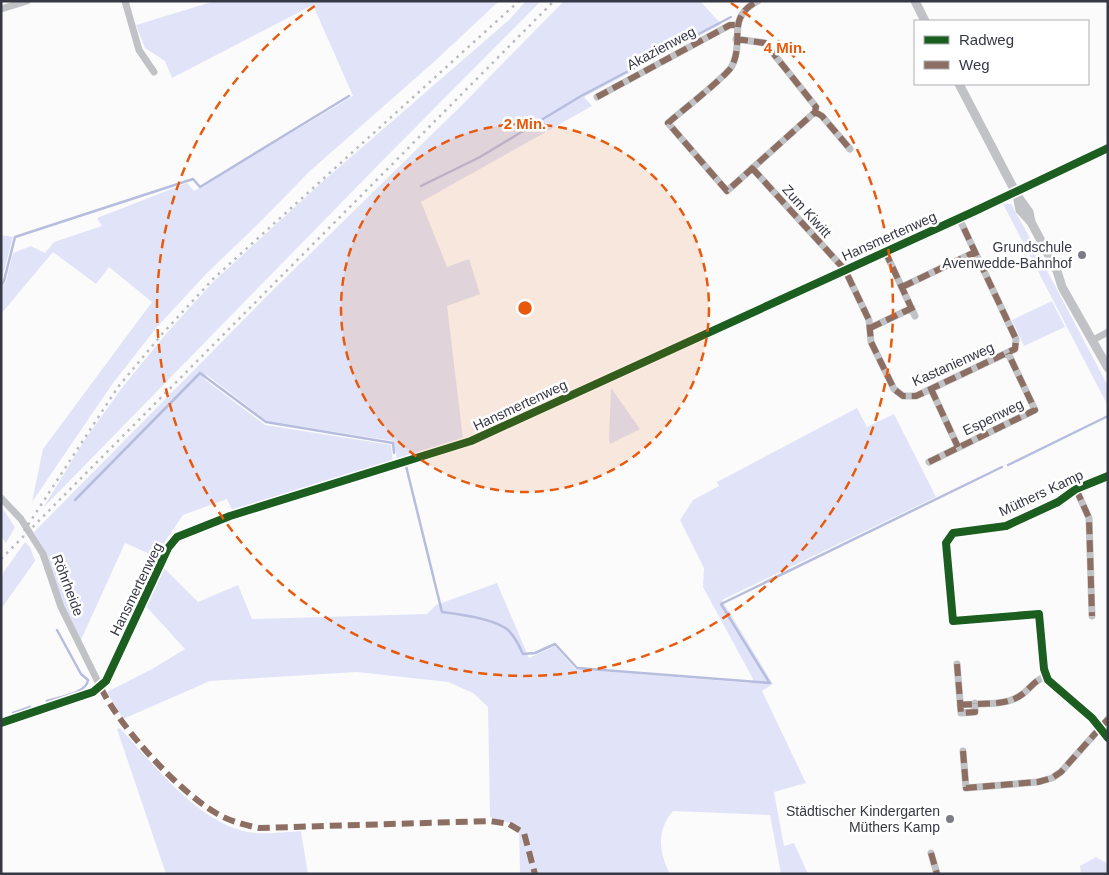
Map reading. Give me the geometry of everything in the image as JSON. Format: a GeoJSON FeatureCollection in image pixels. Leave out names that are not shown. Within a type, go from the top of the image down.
{"type":"FeatureCollection","features":[{"type":"Feature","properties":{"kind":"street"},"geometry":{"type":"LineString","coordinates":[[1,8],[27,1]]}},
{"type":"Feature","properties":{"kind":"street"},"geometry":{"type":"LineString","coordinates":[[125,1],[139,50],[154,72]]}},
{"type":"Feature","properties":{"kind":"street"},"geometry":{"type":"LineString","coordinates":[[736,39],[765,43],[814,102],[814,112],[727,191],[668,123],[731,68],[738,25],[745,9],[758,1]]}},
{"type":"Feature","properties":{"kind":"street"},"geometry":{"type":"LineString","coordinates":[[915,1],[924,20]]}},
{"type":"Feature","properties":{"kind":"street","name":"Akazienweg"},"geometry":{"type":"LineString","coordinates":[[597,97],[730,25],[738,25]]}},
{"type":"Feature","properties":{"kind":"street"},"geometry":{"type":"LineString","coordinates":[[960,85],[1029,212],[1031,222],[1057,272],[1067,285],[1074,304],[1108,368]]}},
{"type":"Feature","properties":{"kind":"street"},"geometry":{"type":"LineString","coordinates":[[814,112],[822,116],[850,149]]}},
{"type":"Feature","properties":{"kind":"street","name":"Hansmertenweg"},"geometry":{"type":"LineString","coordinates":[[100,688],[106,682],[168,548],[177,537],[230,516],[471,441],[885,251],[1017,193],[1108,148]]}},
{"type":"Feature","properties":{"kind":"street","name":"Zum Kiwitt"},"geometry":{"type":"LineString","coordinates":[[752,168],[845,270]]}},
{"type":"Feature","properties":{"kind":"street","name":"Kastanienweg"},"geometry":{"type":"LineString","coordinates":[[845,270],[869,320],[871,342],[894,389],[903,396],[910,396],[931,389],[1015,349],[1016,339],[959,218]]}},
{"type":"Feature","properties":{"kind":"street"},"geometry":{"type":"LineString","coordinates":[[885,251],[915,316]]}},
{"type":"Feature","properties":{"kind":"street"},"geometry":{"type":"LineString","coordinates":[[902,287],[976,252]]}},
{"type":"Feature","properties":{"kind":"street"},"geometry":{"type":"LineString","coordinates":[[870,328],[912,308]]}},
{"type":"Feature","properties":{"kind":"street"},"geometry":{"type":"LineString","coordinates":[[1093,340],[1108,332]]}},
{"type":"Feature","properties":{"kind":"street","name":"Espenweg"},"geometry":{"type":"LineString","coordinates":[[929,462],[1035,410],[1008,353]]}},
{"type":"Feature","properties":{"kind":"street","name":"Espenweg"},"geometry":{"type":"LineString","coordinates":[[931,389],[958,447]]}},
{"type":"Feature","properties":{"kind":"street","name":"Müthers Kamp"},"geometry":{"type":"LineString","coordinates":[[1046,676],[1039,614],[953,621],[946,542],[953,533],[1006,526],[1058,502],[1076,489],[1108,476]]}},
{"type":"Feature","properties":{"kind":"street","name":"Müthers Kamp"},"geometry":{"type":"LineString","coordinates":[[1076,489],[1089,518],[1092,616]]}},
{"type":"Feature","properties":{"kind":"street","name":"Röhrheide"},"geometry":{"type":"LineString","coordinates":[[1,498],[21,519],[43,554],[61,607],[100,688]]}},
{"type":"Feature","properties":{"kind":"street"},"geometry":{"type":"LineString","coordinates":[[957,664],[960,704],[1008,701],[1018,698],[1039,678],[1046,676],[1092,718],[1108,738]]}},
{"type":"Feature","properties":{"kind":"street"},"geometry":{"type":"LineString","coordinates":[[1,723],[100,688]]}},
{"type":"Feature","properties":{"kind":"street"},"geometry":{"type":"LineString","coordinates":[[963,751],[966,788],[1038,782],[1061,772],[1108,719]]}},
{"type":"Feature","properties":{"kind":"street"},"geometry":{"type":"LineString","coordinates":[[931,853],[937,874]]}},
{"type":"Feature","properties":{"kind":"shaded area"},"geometry":{"type":"Polygon","coordinates":[[[215,1],[499,1],[435,61],[310,171],[206,274],[157,327],[113,383],[32,502],[43,449],[152,302],[109,267],[96,284],[53,252],[1,314],[1,287],[6,282],[13,253],[31,246],[45,253],[54,242],[102,226],[97,218],[187,183],[194,191],[353,96],[313,5],[172,78],[165,61],[145,48],[136,25],[215,1]]]}},
{"type":"Feature","properties":{"kind":"shaded area"},"geometry":{"type":"Polygon","coordinates":[[[526,1],[541,1],[43,508],[84,441],[121,389],[165,335],[213,282],[321,183],[510,19],[526,1]]]}},
{"type":"Feature","properties":{"kind":"shaded area"},"geometry":{"type":"Polygon","coordinates":[[[564,1],[700,1],[721,24],[584,97],[592,106],[421,202],[447,267],[469,259],[480,294],[447,306],[463,439],[397,459],[393,441],[267,421],[207,375],[204,379],[265,425],[391,445],[393,462],[233,512],[227,499],[183,515],[166,540],[159,558],[125,543],[80,642],[64,607],[46,553],[34,532],[267,296],[464,103],[564,1]]]}},
{"type":"Feature","properties":{"kind":"shaded area"},"geometry":{"type":"Polygon","coordinates":[[[1003,204],[1011,204],[1108,386],[1108,406],[1003,204]]]}},
{"type":"Feature","properties":{"kind":"shaded area"},"geometry":{"type":"Polygon","coordinates":[[[1,235],[13,237],[1,282],[1,235]]]}},
{"type":"Feature","properties":{"kind":"shaded area"},"geometry":{"type":"Polygon","coordinates":[[[1052,301],[1065,327],[1024,346],[1012,320],[1052,301]]]}},
{"type":"Feature","properties":{"kind":"shaded area"},"geometry":{"type":"Polygon","coordinates":[[[611,388],[640,429],[610,444],[609,440],[611,388]]]}},
{"type":"Feature","properties":{"kind":"shaded area"},"geometry":{"type":"Polygon","coordinates":[[[857,408],[867,427],[894,414],[936,497],[722,600],[773,684],[762,691],[806,783],[774,792],[784,846],[794,843],[808,874],[781,874],[770,815],[673,811],[664,826],[661,842],[663,858],[670,874],[520,874],[519,826],[490,817],[488,707],[473,693],[448,682],[357,672],[210,681],[123,719],[107,692],[152,669],[185,649],[144,604],[162,566],[198,602],[238,585],[252,619],[427,614],[436,605],[497,583],[529,658],[555,646],[575,669],[751,683],[753,679],[703,587],[704,568],[680,520],[693,500],[719,486],[717,482],[857,408]]]}},
{"type":"Feature","properties":{"kind":"shaded area"},"geometry":{"type":"Polygon","coordinates":[[[1,506],[15,527],[6,543],[1,536],[1,506]]]}},
{"type":"Feature","properties":{"kind":"shaded area"},"geometry":{"type":"Polygon","coordinates":[[[25,542],[30,547],[35,561],[1,609],[1,576],[25,542]]]}},
{"type":"Feature","properties":{"kind":"shaded area"},"geometry":{"type":"Polygon","coordinates":[[[120,728],[180,792],[216,820],[235,829],[255,833],[301,831],[308,874],[166,874],[117,729],[120,728]]]}},
{"type":"Feature","properties":{"kind":"shaded area"},"geometry":{"type":"Polygon","coordinates":[[[1096,857],[1108,864],[1108,874],[1081,874],[1080,866],[1096,857]]]}},
{"type":"Feature","properties":{"kind":"waterway"},"geometry":{"type":"LineString","coordinates":[[421,186],[480,157],[581,96],[731,17]]}},
{"type":"Feature","properties":{"kind":"waterway"},"geometry":{"type":"LineString","coordinates":[[1,285],[4,281],[15,237],[193,179],[200,187],[349,96]]}},
{"type":"Feature","properties":{"kind":"waterway"},"geometry":{"type":"LineString","coordinates":[[75,500],[200,373],[266,422],[393,443],[394,453]]}},
{"type":"Feature","properties":{"kind":"waterway"},"geometry":{"type":"LineString","coordinates":[[1008,465],[1108,416]]}},
{"type":"Feature","properties":{"kind":"waterway"},"geometry":{"type":"LineString","coordinates":[[406,466],[442,612],[476,618],[502,626],[513,635],[523,654],[535,653],[555,644],[577,668],[770,683]]}},
{"type":"Feature","properties":{"kind":"waterway"},"geometry":{"type":"LineString","coordinates":[[769,682],[721,604],[1002,467]]}},
{"type":"Feature","properties":{"kind":"waterway"},"geometry":{"type":"LineString","coordinates":[[47,701],[78,691],[83,688],[88,680],[81,674],[57,630]]}},
{"type":"Feature","properties":{"kind":"waterway"},"geometry":{"type":"LineString","coordinates":[[13,713],[30,707]]}},
{"type":"Feature","properties":{"kind":"railway"},"geometry":{"type":"LineString","coordinates":[[24,531],[118,387],[163,333],[213,279],[519,1]]}},
{"type":"Feature","properties":{"kind":"railway"},"geometry":{"type":"LineString","coordinates":[[1,559],[554,1]]}},
{"type":"Feature","properties":{"kind":"marked path"},"geometry":{"type":"LineString","coordinates":[[736,39],[765,43],[816,107],[815,112],[727,191],[668,123],[712,86],[732,66],[737,47],[737,38],[739,22],[748,8],[758,1]]}},
{"type":"Feature","properties":{"kind":"marked path"},"geometry":{"type":"LineString","coordinates":[[597,97],[730,25],[738,25]]}},
{"type":"Feature","properties":{"kind":"marked path"},"geometry":{"type":"LineString","coordinates":[[815,112],[822,116],[850,149]]}},
{"type":"Feature","properties":{"kind":"marked path"},"geometry":{"type":"LineString","coordinates":[[752,168],[845,270],[869,320],[871,342],[894,389],[903,396],[916,396],[1015,349],[1016,339],[959,218]]}},
{"type":"Feature","properties":{"kind":"marked path"},"geometry":{"type":"LineString","coordinates":[[885,251],[915,316]]}},
{"type":"Feature","properties":{"kind":"marked path"},"geometry":{"type":"LineString","coordinates":[[902,287],[975,252]]}},
{"type":"Feature","properties":{"kind":"marked path"},"geometry":{"type":"LineString","coordinates":[[870,328],[912,308]]}},
{"type":"Feature","properties":{"kind":"marked path"},"geometry":{"type":"LineString","coordinates":[[929,462],[1035,410],[1008,353]]}},
{"type":"Feature","properties":{"kind":"marked path"},"geometry":{"type":"LineString","coordinates":[[931,389],[958,447]]}},
{"type":"Feature","properties":{"kind":"marked path"},"geometry":{"type":"LineString","coordinates":[[1076,489],[1089,518],[1092,616]]}},
{"type":"Feature","properties":{"kind":"marked path"},"geometry":{"type":"LineString","coordinates":[[957,664],[961,713],[975,712],[975,703]]}},
{"type":"Feature","properties":{"kind":"marked path"},"geometry":{"type":"LineString","coordinates":[[960,705],[998,703],[1012,700],[1022,695],[1038,680],[1046,676]]}},
{"type":"Feature","properties":{"kind":"marked path"},"geometry":{"type":"LineString","coordinates":[[101,688],[122,721],[151,757],[185,790],[201,803],[226,818],[259,828],[490,821],[509,824],[524,833],[535,874]]}},
{"type":"Feature","properties":{"kind":"marked path"},"geometry":{"type":"LineString","coordinates":[[963,751],[966,788],[1038,782],[1052,778],[1061,772],[1108,719]]}},
{"type":"Feature","properties":{"kind":"marked path"},"geometry":{"type":"LineString","coordinates":[[931,853],[937,874]]}},
{"type":"Feature","properties":{"kind":"cycle path"},"geometry":{"type":"LineString","coordinates":[[1,723],[93,692],[106,681],[168,548],[177,537],[230,516],[471,441],[975,211],[1108,148]]}},
{"type":"Feature","properties":{"kind":"cycle path"},"geometry":{"type":"LineString","coordinates":[[1108,476],[1076,489],[1058,502],[1006,526],[953,533],[946,543],[953,621],[1039,614],[1044,669],[1048,680],[1092,718],[1108,738]]}},
{"type":"Feature","properties":{"kind":"place","name":"Grundschule Avenwedde-Bahnhof"},"geometry":{"type":"Point","coordinates":[1082,255]}},
{"type":"Feature","properties":{"kind":"place","name":"Städtischer Kindergarten Müthers Kamp"},"geometry":{"type":"Point","coordinates":[950,819]}}]}
